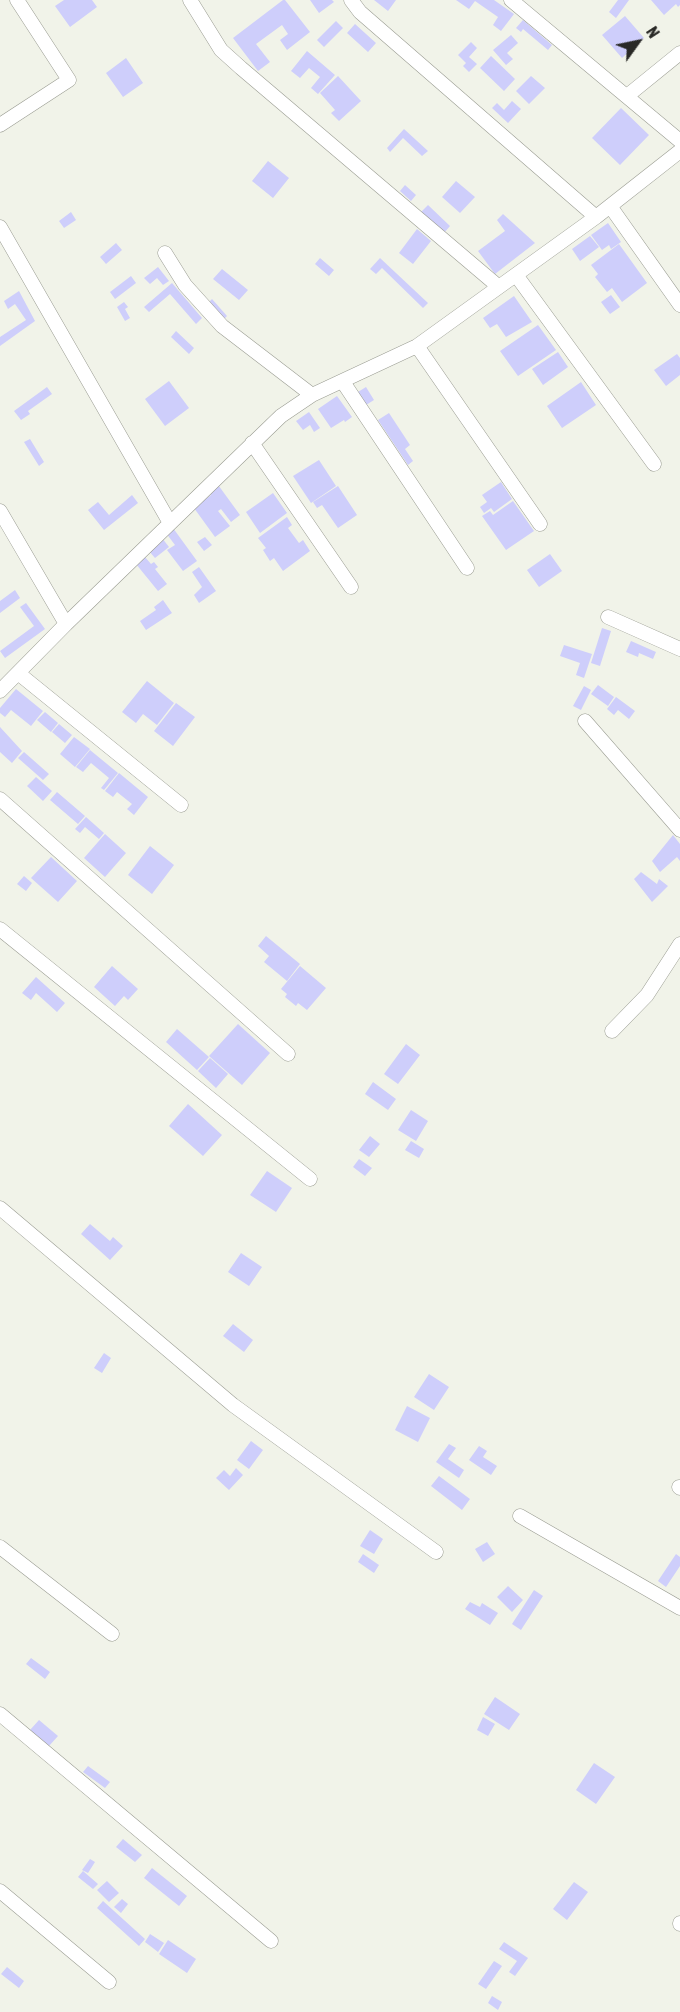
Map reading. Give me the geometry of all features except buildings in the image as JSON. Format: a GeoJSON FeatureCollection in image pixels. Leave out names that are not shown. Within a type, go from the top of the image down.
{"type":"FeatureCollection","features":[{"type":"Feature","properties":{"kind":"street"},"geometry":{"type":"LineString","coordinates":[[0,125],[69,80],[17,0]]}},
{"type":"Feature","properties":{"kind":"street"},"geometry":{"type":"LineString","coordinates":[[190,0],[221,50],[241,69],[499,287]]}},
{"type":"Feature","properties":{"kind":"street"},"geometry":{"type":"LineString","coordinates":[[351,0],[360,12],[596,217]]}},
{"type":"Feature","properties":{"kind":"street"},"geometry":{"type":"LineString","coordinates":[[511,0],[680,141]]}},
{"type":"Feature","properties":{"kind":"street"},"geometry":{"type":"LineString","coordinates":[[627,96],[680,52]]}},
{"type":"Feature","properties":{"kind":"street"},"geometry":{"type":"LineString","coordinates":[[0,691],[280,416],[312,395],[417,346],[610,207],[680,151]]}},
{"type":"Feature","properties":{"kind":"street"},"geometry":{"type":"LineString","coordinates":[[610,207],[680,305]]}},
{"type":"Feature","properties":{"kind":"street"},"geometry":{"type":"LineString","coordinates":[[0,227],[170,523]]}},
{"type":"Feature","properties":{"kind":"street"},"geometry":{"type":"LineString","coordinates":[[165,253],[185,285],[222,326],[312,395]]}},
{"type":"Feature","properties":{"kind":"street"},"geometry":{"type":"LineString","coordinates":[[516,275],[654,464]]}},
{"type":"Feature","properties":{"kind":"street"},"geometry":{"type":"LineString","coordinates":[[417,346],[540,524]]}},
{"type":"Feature","properties":{"kind":"street"},"geometry":{"type":"LineString","coordinates":[[343,382],[467,568]]}},
{"type":"Feature","properties":{"kind":"street"},"geometry":{"type":"LineString","coordinates":[[252,443],[351,587]]}},
{"type":"Feature","properties":{"kind":"street"},"geometry":{"type":"LineString","coordinates":[[0,512],[66,624]]}},
{"type":"Feature","properties":{"kind":"street"},"geometry":{"type":"LineString","coordinates":[[608,617],[680,649]]}},
{"type":"Feature","properties":{"kind":"street"},"geometry":{"type":"LineString","coordinates":[[18,673],[181,805]]}},
{"type":"Feature","properties":{"kind":"street"},"geometry":{"type":"LineString","coordinates":[[585,721],[680,830]]}},
{"type":"Feature","properties":{"kind":"street"},"geometry":{"type":"LineString","coordinates":[[0,799],[288,1054]]}},
{"type":"Feature","properties":{"kind":"street"},"geometry":{"type":"LineString","coordinates":[[0,929],[310,1179]]}},
{"type":"Feature","properties":{"kind":"street"},"geometry":{"type":"LineString","coordinates":[[612,1031],[647,995],[680,944]]}},
{"type":"Feature","properties":{"kind":"street"},"geometry":{"type":"LineString","coordinates":[[0,1208],[233,1405],[436,1552]]}},
{"type":"Feature","properties":{"kind":"street"},"geometry":{"type":"LineString","coordinates":[[520,1516],[680,1608]]}},
{"type":"Feature","properties":{"kind":"street"},"geometry":{"type":"LineString","coordinates":[[0,1547],[112,1634]]}},
{"type":"Feature","properties":{"kind":"street"},"geometry":{"type":"LineString","coordinates":[[0,1714],[271,1941]]}},
{"type":"Feature","properties":{"kind":"street"},"geometry":{"type":"LineString","coordinates":[[0,1892],[109,1982]]}}]}
